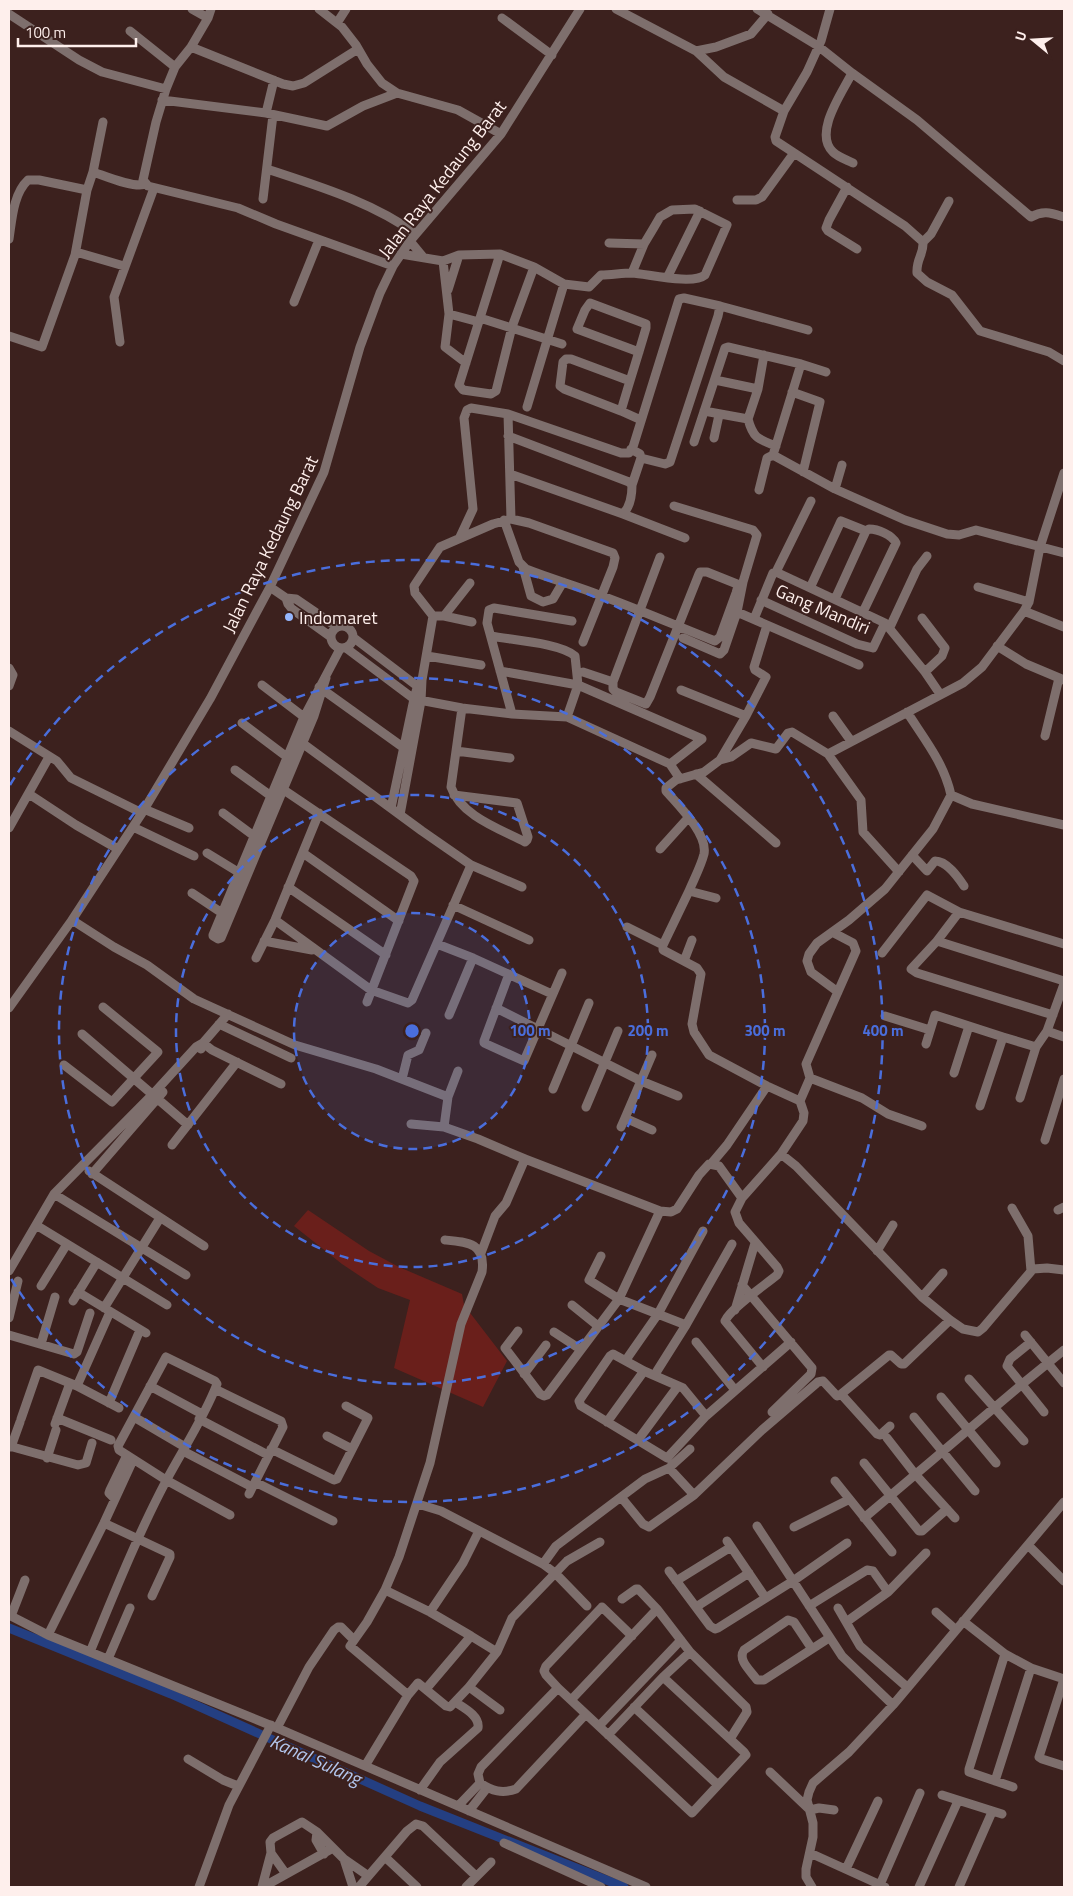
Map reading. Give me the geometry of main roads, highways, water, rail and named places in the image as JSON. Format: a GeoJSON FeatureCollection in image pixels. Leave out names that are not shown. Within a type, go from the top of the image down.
{"type":"FeatureCollection","features":[{"type":"Feature","properties":{"kind":"waterway","name":"Kanal Sulang"},"geometry":{"type":"LineString","coordinates":[[9,1628],[171,1694],[420,1806],[624,1887]]}},
{"type":"Feature","properties":{"kind":"place","name":"Indomaret"},"geometry":{"type":"Point","coordinates":[289,617]}}]}
